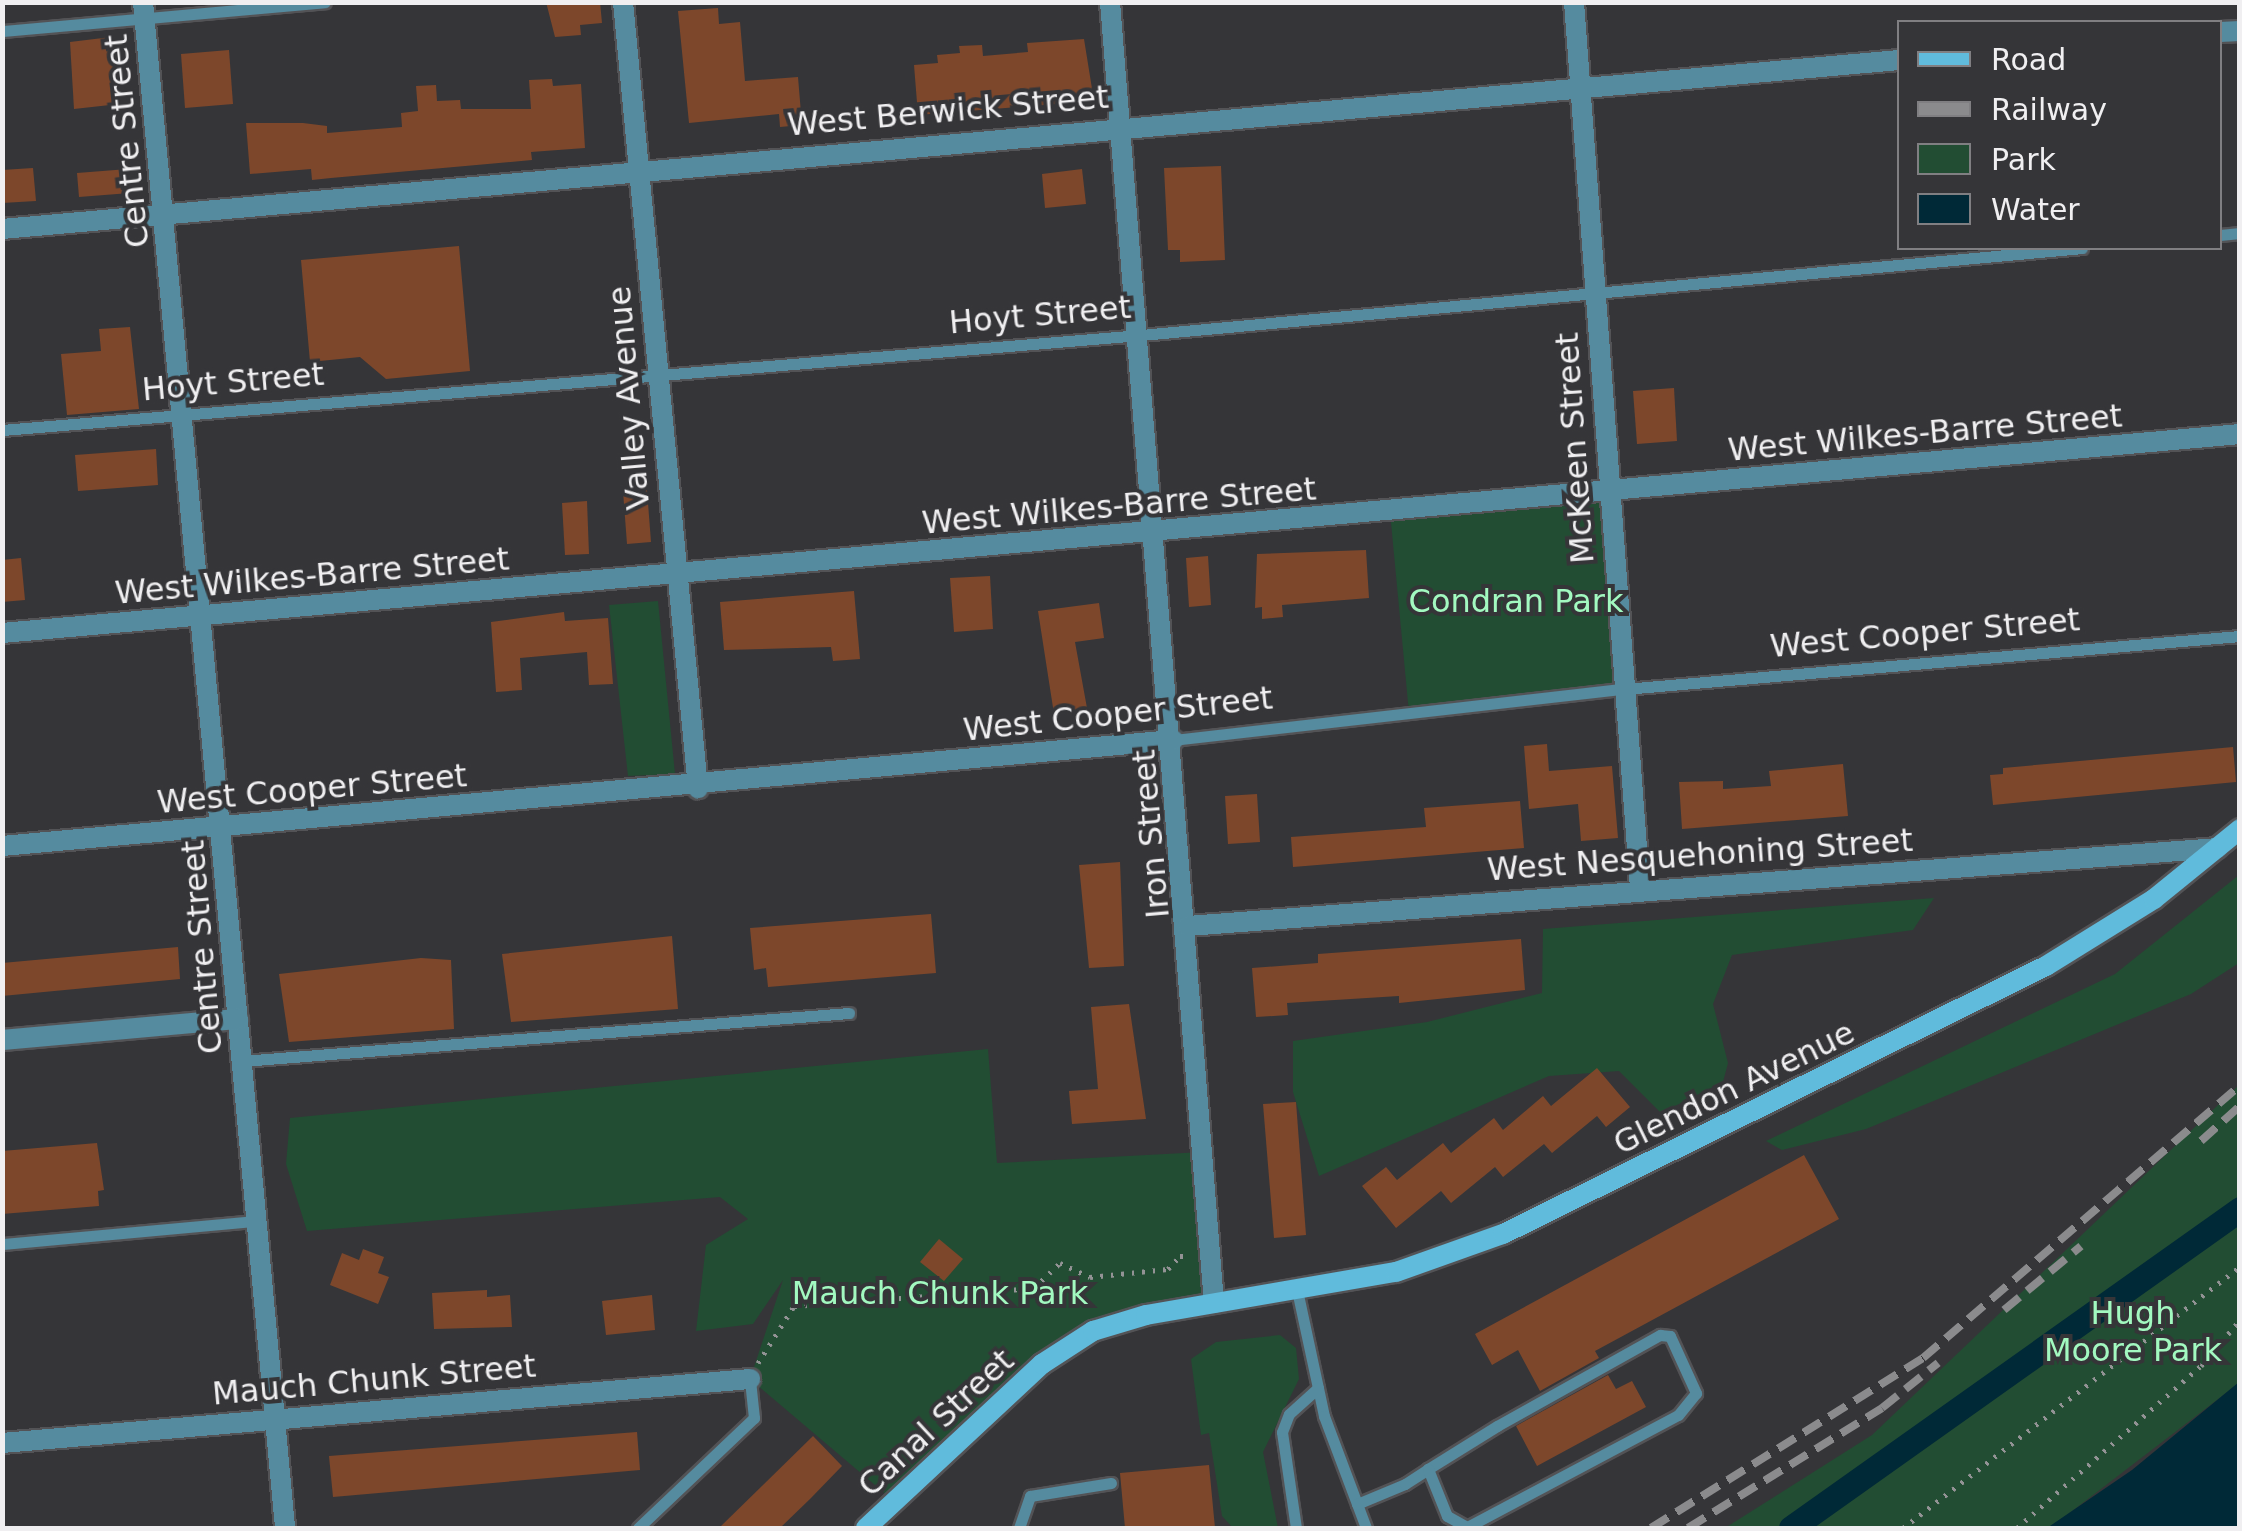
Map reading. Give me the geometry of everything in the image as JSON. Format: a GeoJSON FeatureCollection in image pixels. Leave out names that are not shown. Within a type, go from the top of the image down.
{"type":"FeatureCollection","features":[{"type":"Feature","properties":{"kind":"street","name":"Valley Avenue"},"geometry":{"type":"LineString","coordinates":[[622,2],[698,788]]}},
{"type":"Feature","properties":{"kind":"street","name":"Iron Street"},"geometry":{"type":"LineString","coordinates":[[1110,2],[1141,335],[1214,1304]]}},
{"type":"Feature","properties":{"kind":"street","name":"McKeen Street"},"geometry":{"type":"LineString","coordinates":[[1574,2],[1640,888]]}},
{"type":"Feature","properties":{"kind":"street","name":"Centre Street"},"geometry":{"type":"LineString","coordinates":[[144,10],[285,1528]]}},
{"type":"Feature","properties":{"kind":"street","name":"West Berwick Street"},"geometry":{"type":"LineString","coordinates":[[2,229],[638,168],[1897,60]]}},
{"type":"Feature","properties":{"kind":"street","name":"West Wilkes-Barre Street"},"geometry":{"type":"LineString","coordinates":[[2,633],[1156,534],[2240,434]]}},
{"type":"Feature","properties":{"kind":"street","name":"West Cooper Street"},"geometry":{"type":"LineString","coordinates":[[2,846],[698,788],[1173,740]]}},
{"type":"Feature","properties":{"kind":"street","name":"Glendon Avenue"},"geometry":{"type":"LineString","coordinates":[[1214,1304],[1422,1265],[1519,1227],[2046,966],[2154,898],[2240,829]]}},
{"type":"Feature","properties":{"kind":"street","name":"West Nesquehoning Street"},"geometry":{"type":"LineString","coordinates":[[1188,926],[1640,888],[2217,848]]}},
{"type":"Feature","properties":{"kind":"street"},"geometry":{"type":"LineString","coordinates":[[2,1040],[238,1019]]}},
{"type":"Feature","properties":{"kind":"street","name":"Canal Street"},"geometry":{"type":"LineString","coordinates":[[866,1528],[1063,1349],[1127,1319],[1214,1304]]}},
{"type":"Feature","properties":{"kind":"street","name":"Mauch Chunk Street"},"geometry":{"type":"LineString","coordinates":[[2,1443],[750,1380]]}},
{"type":"Feature","properties":{"kind":"lane"},"geometry":{"type":"LineString","coordinates":[[2,31],[144,10],[324,2]]}},
{"type":"Feature","properties":{"kind":"lane","name":"Hoyt Street"},"geometry":{"type":"LineString","coordinates":[[2,430],[1141,335],[2060,250]]}},
{"type":"Feature","properties":{"kind":"lane","name":"West Cooper Street"},"geometry":{"type":"LineString","coordinates":[[1173,740],[1624,689],[2240,636]]}},
{"type":"Feature","properties":{"kind":"lane"},"geometry":{"type":"LineString","coordinates":[[242,1061],[848,1013]]}},
{"type":"Feature","properties":{"kind":"lane"},"geometry":{"type":"LineString","coordinates":[[2,1244],[256,1221]]}},
{"type":"Feature","properties":{"kind":"lane"},"geometry":{"type":"LineString","coordinates":[[1297,1290],[1318,1388],[1366,1528]]}},
{"type":"Feature","properties":{"kind":"lane"},"geometry":{"type":"LineString","coordinates":[[1357,1504],[1428,1470],[1660,1335],[1670,1336],[1696,1393],[1678,1415],[1467,1527],[1448,1516],[1428,1470]]}},
{"type":"Feature","properties":{"kind":"lane"},"geometry":{"type":"LineString","coordinates":[[638,1528],[754,1418],[750,1380]]}},
{"type":"Feature","properties":{"kind":"lane"},"geometry":{"type":"LineString","coordinates":[[1296,1528],[1282,1432],[1289,1414],[1318,1388]]}},
{"type":"Feature","properties":{"kind":"lane"},"geometry":{"type":"LineString","coordinates":[[1019,1528],[1030,1496],[1111,1483]]}},
{"type":"Feature","properties":{"kind":"path"},"geometry":{"type":"LineString","coordinates":[[750,1380],[779,1321],[794,1306],[1034,1288],[1060,1263],[1090,1277],[1168,1270],[1180,1256],[1210,1253]]}},
{"type":"Feature","properties":{"kind":"path"},"geometry":{"type":"LineString","coordinates":[[1903,1528],[2240,1267]]}},
{"type":"Feature","properties":{"kind":"path"},"geometry":{"type":"LineString","coordinates":[[2016,1528],[2201,1366],[2240,1320]]}},
{"type":"Feature","properties":{"kind":"green space","name":"Condran Park"},"geometry":{"type":"Polygon","coordinates":[[[1607,492],[1624,689],[1409,713],[1390,512],[1607,492]]]}},
{"type":"Feature","properties":{"kind":"green space"},"geometry":{"type":"Polygon","coordinates":[[[658,601],[675,774],[628,776],[609,605],[658,601]]]}},
{"type":"Feature","properties":{"kind":"green space"},"geometry":{"type":"Polygon","coordinates":[[[2239,875],[2239,963],[2191,994],[1866,1129],[1782,1150],[1766,1141],[2115,974],[2239,875]]]}},
{"type":"Feature","properties":{"kind":"green space"},"geometry":{"type":"Polygon","coordinates":[[[1934,898],[1913,930],[1732,955],[1713,1004],[1728,1063],[1723,1082],[1661,1113],[1619,1071],[1549,1076],[1319,1176],[1293,1092],[1293,1041],[1427,1022],[1542,993],[1543,929],[1934,898]]]}},
{"type":"Feature","properties":{"kind":"green space","name":"Mauch Chunk Park"},"geometry":{"type":"Polygon","coordinates":[[[988,1049],[997,1163],[1203,1152],[1214,1303],[1063,1349],[895,1502],[750,1379],[783,1280],[753,1324],[696,1331],[706,1245],[748,1219],[720,1197],[307,1231],[286,1164],[290,1118],[988,1049]]]}},
{"type":"Feature","properties":{"kind":"green space","name":"Hugh Moore Park"},"geometry":{"type":"Polygon","coordinates":[[[2239,1085],[2239,1383],[2050,1528],[1725,1528],[1872,1435],[2239,1085]]]}},
{"type":"Feature","properties":{"kind":"green space"},"geometry":{"type":"Polygon","coordinates":[[[1280,1335],[1296,1348],[1299,1379],[1263,1452],[1278,1528],[1233,1528],[1222,1516],[1209,1433],[1201,1435],[1191,1359],[1216,1342],[1280,1335]]]}},
{"type":"Feature","properties":{"kind":"water"},"geometry":{"type":"Polygon","coordinates":[[[2239,1382],[2239,1528],[2047,1528],[2132,1470],[2239,1382]]]}},
{"type":"Feature","properties":{"kind":"building"},"geometry":{"type":"Polygon","coordinates":[[[546,2],[600,2],[602,23],[580,25],[581,35],[555,37],[546,2]]]}},
{"type":"Feature","properties":{"kind":"building"},"geometry":{"type":"Polygon","coordinates":[[[718,8],[719,24],[740,22],[745,81],[798,77],[802,125],[780,127],[779,114],[689,123],[678,11],[718,8]]]}},
{"type":"Feature","properties":{"kind":"building"},"geometry":{"type":"Polygon","coordinates":[[[111,37],[119,104],[74,109],[70,42],[111,37]]]}},
{"type":"Feature","properties":{"kind":"building"},"geometry":{"type":"Polygon","coordinates":[[[1084,39],[1094,101],[918,115],[914,65],[938,63],[937,55],[960,53],[959,46],[982,45],[983,56],[1028,52],[1027,43],[1084,39]]]}},
{"type":"Feature","properties":{"kind":"building"},"geometry":{"type":"Polygon","coordinates":[[[229,50],[233,104],[185,108],[181,54],[229,50]]]}},
{"type":"Feature","properties":{"kind":"building"},"geometry":{"type":"Polygon","coordinates":[[[552,79],[553,86],[581,84],[585,148],[531,152],[532,160],[312,180],[311,169],[250,174],[246,123],[303,123],[327,126],[327,133],[402,127],[401,113],[418,111],[416,86],[436,85],[437,101],[460,100],[461,109],[531,109],[529,80],[552,79]]]}},
{"type":"Feature","properties":{"kind":"building"},"geometry":{"type":"Polygon","coordinates":[[[1221,166],[1225,260],[1180,262],[1180,250],[1168,250],[1164,168],[1221,166]]]}},
{"type":"Feature","properties":{"kind":"building"},"geometry":{"type":"Polygon","coordinates":[[[33,168],[36,201],[2,203],[2,170],[33,168]]]}},
{"type":"Feature","properties":{"kind":"building"},"geometry":{"type":"Polygon","coordinates":[[[128,169],[130,193],[79,197],[77,173],[128,169]]]}},
{"type":"Feature","properties":{"kind":"building"},"geometry":{"type":"Polygon","coordinates":[[[1082,169],[1086,204],[1045,208],[1042,174],[1082,169]]]}},
{"type":"Feature","properties":{"kind":"building"},"geometry":{"type":"Polygon","coordinates":[[[459,246],[470,371],[386,379],[360,357],[310,362],[301,260],[459,246]]]}},
{"type":"Feature","properties":{"kind":"building"},"geometry":{"type":"Polygon","coordinates":[[[130,327],[139,409],[67,415],[61,354],[101,351],[99,329],[130,327]]]}},
{"type":"Feature","properties":{"kind":"building"},"geometry":{"type":"Polygon","coordinates":[[[1674,388],[1677,441],[1637,444],[1633,391],[1674,388]]]}},
{"type":"Feature","properties":{"kind":"building"},"geometry":{"type":"Polygon","coordinates":[[[156,449],[158,485],[78,491],[75,455],[156,449]]]}},
{"type":"Feature","properties":{"kind":"building"},"geometry":{"type":"Polygon","coordinates":[[[647,490],[651,542],[627,544],[623,491],[647,490]]]}},
{"type":"Feature","properties":{"kind":"building"},"geometry":{"type":"Polygon","coordinates":[[[587,501],[589,554],[565,555],[562,503],[587,501]]]}},
{"type":"Feature","properties":{"kind":"building"},"geometry":{"type":"Polygon","coordinates":[[[1366,550],[1369,598],[1282,605],[1283,617],[1262,619],[1262,607],[1255,608],[1257,554],[1366,550]]]}},
{"type":"Feature","properties":{"kind":"building"},"geometry":{"type":"Polygon","coordinates":[[[1208,556],[1211,605],[1189,607],[1186,558],[1208,556]]]}},
{"type":"Feature","properties":{"kind":"building"},"geometry":{"type":"Polygon","coordinates":[[[21,558],[25,600],[2,602],[2,560],[21,558]]]}},
{"type":"Feature","properties":{"kind":"building"},"geometry":{"type":"Polygon","coordinates":[[[990,576],[993,629],[954,632],[950,578],[990,576]]]}},
{"type":"Feature","properties":{"kind":"building"},"geometry":{"type":"Polygon","coordinates":[[[854,591],[860,659],[833,661],[831,647],[724,650],[720,602],[854,591]]]}},
{"type":"Feature","properties":{"kind":"building"},"geometry":{"type":"Polygon","coordinates":[[[1099,603],[1104,638],[1075,642],[1087,708],[1054,714],[1038,611],[1099,603]]]}},
{"type":"Feature","properties":{"kind":"building"},"geometry":{"type":"Polygon","coordinates":[[[564,612],[565,621],[608,618],[613,684],[589,685],[587,652],[520,658],[522,690],[496,692],[491,622],[564,612]]]}},
{"type":"Feature","properties":{"kind":"building"},"geometry":{"type":"Polygon","coordinates":[[[1547,744],[1549,771],[1612,766],[1618,838],[1581,841],[1578,804],[1529,809],[1524,746],[1547,744]]]}},
{"type":"Feature","properties":{"kind":"building"},"geometry":{"type":"Polygon","coordinates":[[[2233,747],[2236,782],[1993,805],[1990,775],[2003,774],[2003,768],[2233,747]]]}},
{"type":"Feature","properties":{"kind":"building"},"geometry":{"type":"Polygon","coordinates":[[[1843,764],[1848,816],[1682,829],[1679,782],[1723,781],[1723,789],[1771,786],[1769,771],[1843,764]]]}},
{"type":"Feature","properties":{"kind":"building"},"geometry":{"type":"Polygon","coordinates":[[[1257,794],[1260,842],[1228,844],[1225,796],[1257,794]]]}},
{"type":"Feature","properties":{"kind":"building"},"geometry":{"type":"Polygon","coordinates":[[[1520,801],[1524,848],[1293,867],[1291,837],[1426,827],[1424,808],[1520,801]]]}},
{"type":"Feature","properties":{"kind":"building"},"geometry":{"type":"Polygon","coordinates":[[[1120,862],[1124,966],[1089,968],[1079,865],[1120,862]]]}},
{"type":"Feature","properties":{"kind":"building"},"geometry":{"type":"Polygon","coordinates":[[[931,914],[936,973],[768,987],[766,968],[754,970],[750,928],[931,914]]]}},
{"type":"Feature","properties":{"kind":"building"},"geometry":{"type":"Polygon","coordinates":[[[672,936],[678,1009],[511,1022],[502,954],[672,936]]]}},
{"type":"Feature","properties":{"kind":"building"},"geometry":{"type":"Polygon","coordinates":[[[1521,939],[1525,990],[1399,1003],[1399,996],[1287,1003],[1288,1015],[1256,1017],[1252,968],[1318,963],[1318,954],[1521,939]]]}},
{"type":"Feature","properties":{"kind":"building"},"geometry":{"type":"Polygon","coordinates":[[[178,947],[180,979],[2,996],[2,963],[178,947]]]}},
{"type":"Feature","properties":{"kind":"building"},"geometry":{"type":"Polygon","coordinates":[[[421,958],[451,960],[454,1029],[289,1042],[279,974],[421,958]]]}},
{"type":"Feature","properties":{"kind":"building"},"geometry":{"type":"Polygon","coordinates":[[[1129,1004],[1146,1119],[1072,1124],[1069,1091],[1098,1089],[1091,1007],[1129,1004]]]}},
{"type":"Feature","properties":{"kind":"building"},"geometry":{"type":"Polygon","coordinates":[[[1597,1068],[1630,1107],[1606,1127],[1597,1116],[1552,1153],[1544,1144],[1503,1177],[1495,1167],[1451,1203],[1441,1191],[1396,1228],[1362,1186],[1386,1167],[1397,1180],[1443,1143],[1451,1153],[1494,1118],[1503,1130],[1543,1096],[1551,1106],[1597,1068]]]}},
{"type":"Feature","properties":{"kind":"building"},"geometry":{"type":"Polygon","coordinates":[[[1296,1102],[1306,1235],[1274,1238],[1263,1104],[1296,1102]]]}},
{"type":"Feature","properties":{"kind":"building"},"geometry":{"type":"Polygon","coordinates":[[[97,1143],[104,1190],[98,1191],[99,1206],[2,1214],[2,1151],[97,1143]]]}},
{"type":"Feature","properties":{"kind":"building"},"geometry":{"type":"Polygon","coordinates":[[[1804,1155],[1839,1219],[1595,1351],[1599,1358],[1540,1391],[1518,1350],[1492,1365],[1475,1334],[1804,1155]]]}},
{"type":"Feature","properties":{"kind":"building"},"geometry":{"type":"Polygon","coordinates":[[[939,1239],[963,1259],[944,1281],[920,1262],[939,1239]]]}},
{"type":"Feature","properties":{"kind":"building"},"geometry":{"type":"Polygon","coordinates":[[[363,1249],[384,1257],[378,1273],[389,1277],[378,1304],[330,1285],[342,1253],[359,1260],[363,1249]]]}},
{"type":"Feature","properties":{"kind":"building"},"geometry":{"type":"Polygon","coordinates":[[[487,1290],[487,1297],[510,1295],[512,1327],[434,1329],[432,1293],[487,1290]]]}},
{"type":"Feature","properties":{"kind":"building"},"geometry":{"type":"Polygon","coordinates":[[[652,1295],[655,1330],[606,1335],[602,1301],[652,1295]]]}},
{"type":"Feature","properties":{"kind":"building"},"geometry":{"type":"Polygon","coordinates":[[[1608,1375],[1616,1389],[1632,1381],[1646,1407],[1537,1466],[1516,1426],[1608,1375]]]}},
{"type":"Feature","properties":{"kind":"building"},"geometry":{"type":"Polygon","coordinates":[[[637,1432],[640,1470],[333,1497],[329,1456],[637,1432]]]}},
{"type":"Feature","properties":{"kind":"building"},"geometry":{"type":"Polygon","coordinates":[[[813,1436],[842,1466],[810,1499],[780,1528],[719,1528],[813,1436]]]}},
{"type":"Feature","properties":{"kind":"building"},"geometry":{"type":"Polygon","coordinates":[[[1209,1465],[1215,1528],[1125,1528],[1120,1473],[1209,1465]]]}},
{"type":"Feature","properties":{"kind":"waterway"},"geometry":{"type":"LineString","coordinates":[[1791,1528],[2240,1209]]}},
{"type":"Feature","properties":{"kind":"railway"},"geometry":{"type":"LineString","coordinates":[[1651,1528],[1923,1358],[2240,1085]]}},
{"type":"Feature","properties":{"kind":"railway"},"geometry":{"type":"LineString","coordinates":[[2201,1141],[2240,1106]]}},
{"type":"Feature","properties":{"kind":"railway"},"geometry":{"type":"LineString","coordinates":[[2004,1310],[2081,1246]]}},
{"type":"Feature","properties":{"kind":"railway"},"geometry":{"type":"LineString","coordinates":[[1688,1528],[1882,1408],[1938,1363]]}}]}
